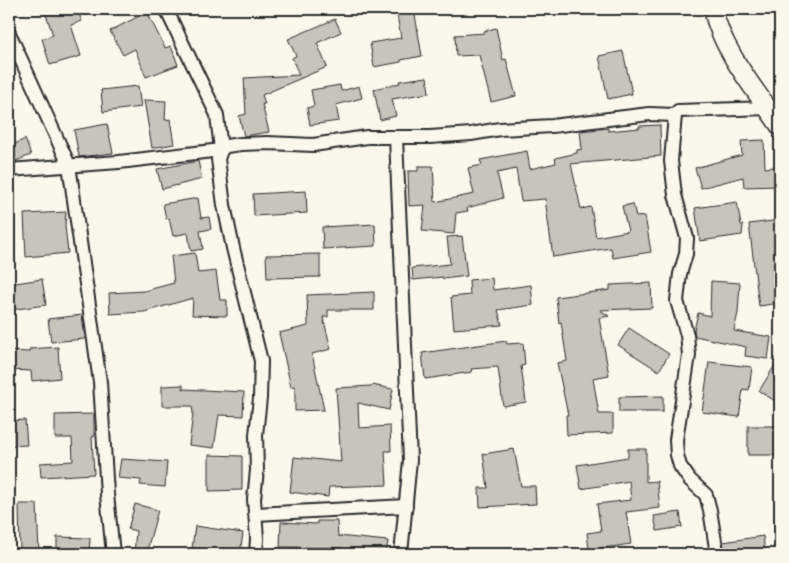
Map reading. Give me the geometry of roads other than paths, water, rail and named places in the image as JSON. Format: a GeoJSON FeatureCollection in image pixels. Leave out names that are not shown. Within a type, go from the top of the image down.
{"type":"FeatureCollection","features":[{"type":"Feature","properties":{"kind":"street"},"geometry":{"type":"LineString","coordinates":[[166,9],[217,115],[221,150],[218,158],[224,205],[261,361],[256,435],[257,470],[254,499],[258,538],[256,554]]}},
{"type":"Feature","properties":{"kind":"street"},"geometry":{"type":"LineString","coordinates":[[713,9],[720,33],[745,75],[780,126]]}},
{"type":"Feature","properties":{"kind":"street"},"geometry":{"type":"LineString","coordinates":[[9,33],[69,165],[100,382],[113,554]]}},
{"type":"Feature","properties":{"kind":"street"},"geometry":{"type":"LineString","coordinates":[[717,554],[706,495],[690,480],[680,466],[677,455],[676,440],[689,355],[677,301],[680,274],[686,254],[687,238],[675,195],[671,161],[675,115],[678,111],[768,108]]}},
{"type":"Feature","properties":{"kind":"street"},"geometry":{"type":"LineString","coordinates":[[9,170],[119,162],[221,150],[226,146],[241,144],[313,145],[367,137],[430,137],[471,134],[500,129],[552,126],[649,114],[675,115]]}},
{"type":"Feature","properties":{"kind":"street"},"geometry":{"type":"LineString","coordinates":[[396,138],[410,460],[401,554]]}},
{"type":"Feature","properties":{"kind":"street"},"geometry":{"type":"LineString","coordinates":[[256,514],[406,506]]}}]}
